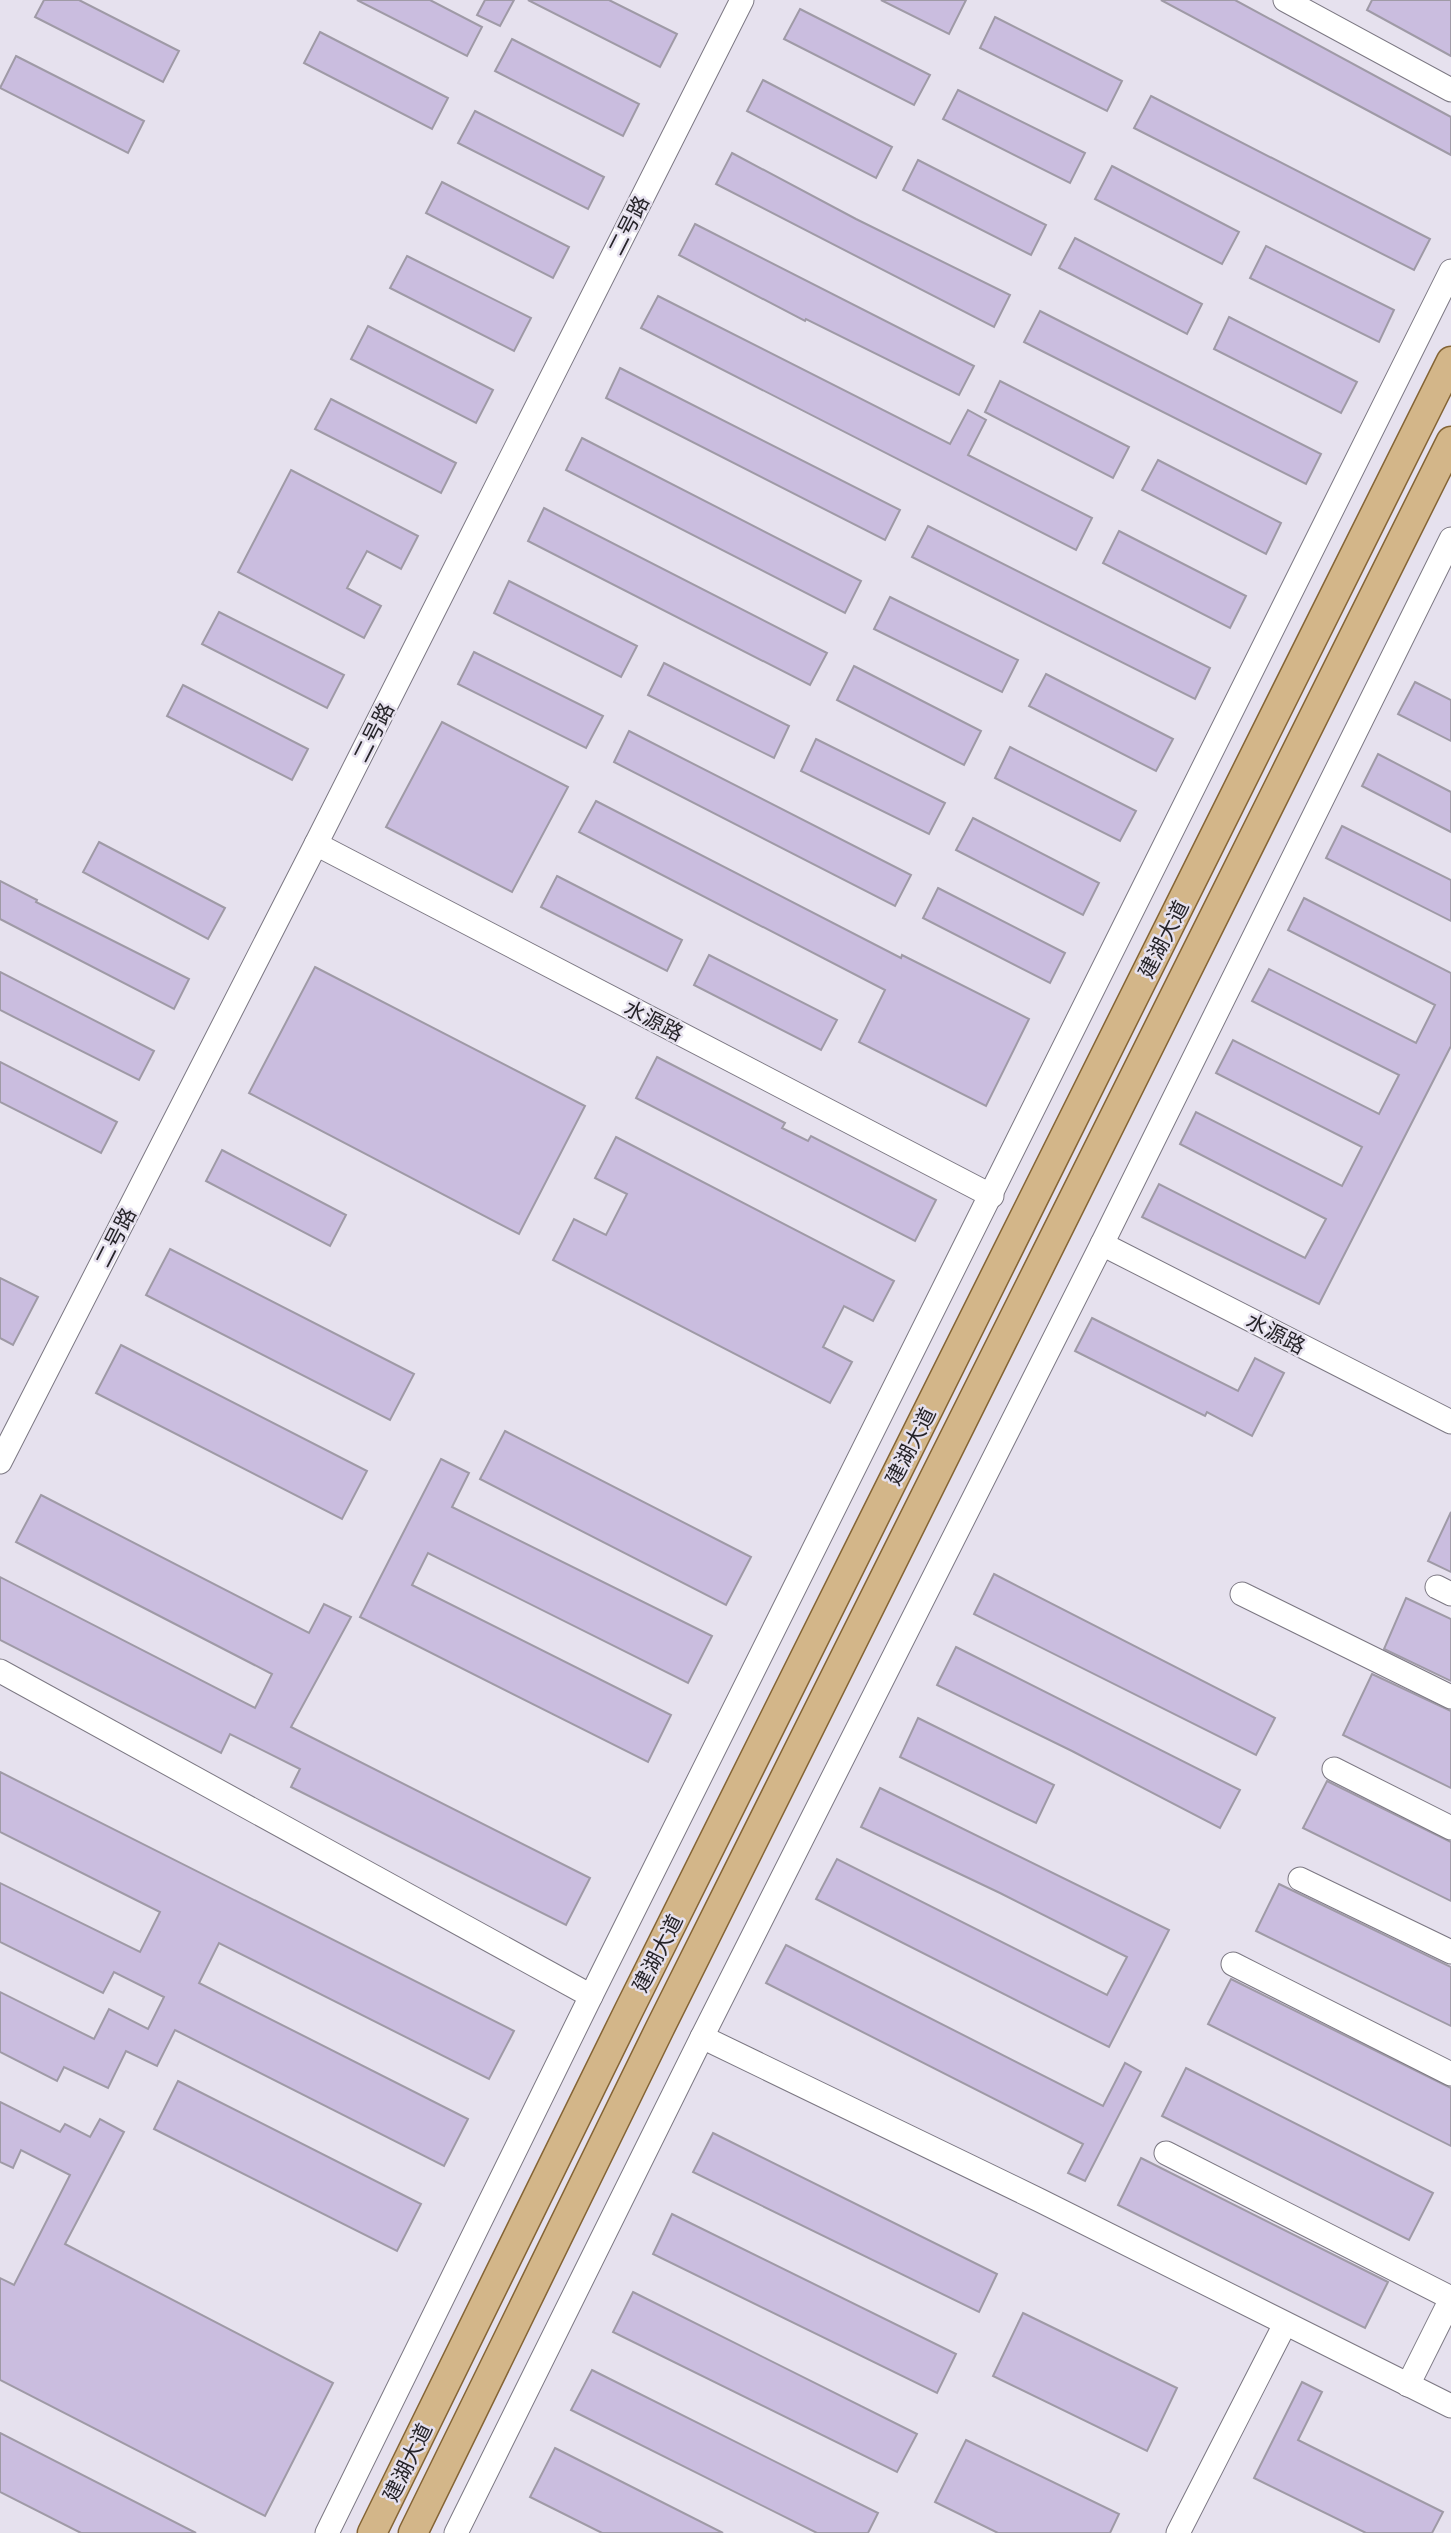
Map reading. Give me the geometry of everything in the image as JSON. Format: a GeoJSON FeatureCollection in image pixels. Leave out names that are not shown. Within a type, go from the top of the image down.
{"type":"FeatureCollection","features":[{"type":"Feature","properties":{"kind":"main road","name":"建湖大道"},"geometry":{"type":"LineString","coordinates":[[372,2533],[635,1997],[1451,361]]}},
{"type":"Feature","properties":{"kind":"main road","name":"建湖大道"},"geometry":{"type":"LineString","coordinates":[[413,2533],[660,2028],[1451,441]]}},
{"type":"Feature","properties":{"kind":"street","name":"二号路"},"geometry":{"type":"LineString","coordinates":[[0,1462],[742,0]]}},
{"type":"Feature","properties":{"kind":"street"},"geometry":{"type":"LineString","coordinates":[[1285,0],[1451,90]]}},
{"type":"Feature","properties":{"kind":"street"},"geometry":{"type":"LineString","coordinates":[[327,2533],[591,1996],[1451,271]]}},
{"type":"Feature","properties":{"kind":"street"},"geometry":{"type":"LineString","coordinates":[[456,2533],[702,2037],[1102,1244],[1451,539]]}},
{"type":"Feature","properties":{"kind":"street","name":"水源路"},"geometry":{"type":"LineString","coordinates":[[316,844],[992,1196]]}},
{"type":"Feature","properties":{"kind":"street","name":"水源路"},"geometry":{"type":"LineString","coordinates":[[1102,1244],[1451,1422]]}},
{"type":"Feature","properties":{"kind":"street"},"geometry":{"type":"LineString","coordinates":[[1242,1594],[1451,1697]]}},
{"type":"Feature","properties":{"kind":"street"},"geometry":{"type":"LineString","coordinates":[[0,1671],[591,1996]]}},
{"type":"Feature","properties":{"kind":"street"},"geometry":{"type":"LineString","coordinates":[[1334,1769],[1451,1828]]}},
{"type":"Feature","properties":{"kind":"street"},"geometry":{"type":"LineString","coordinates":[[1300,1879],[1451,1952]]}},
{"type":"Feature","properties":{"kind":"street"},"geometry":{"type":"LineString","coordinates":[[1233,1964],[1451,2074]]}},
{"type":"Feature","properties":{"kind":"street"},"geometry":{"type":"LineString","coordinates":[[702,2037],[1039,2200],[1451,2406]]}},
{"type":"Feature","properties":{"kind":"street"},"geometry":{"type":"LineString","coordinates":[[1166,2153],[1451,2298],[1408,2385]]}},
{"type":"Feature","properties":{"kind":"street"},"geometry":{"type":"LineString","coordinates":[[1178,2533],[1286,2324]]}},
{"type":"Feature","properties":{"kind":"building"},"geometry":{"type":"Polygon","coordinates":[[[44,0],[79,0],[179,51],[163,82],[35,17],[44,0]]]}},
{"type":"Feature","properties":{"kind":"building"},"geometry":{"type":"Polygon","coordinates":[[[357,0],[430,0],[482,27],[467,56],[357,0]]]}},
{"type":"Feature","properties":{"kind":"building"},"geometry":{"type":"Polygon","coordinates":[[[485,0],[514,0],[500,26],[477,15],[485,0]]]}},
{"type":"Feature","properties":{"kind":"building"},"geometry":{"type":"Polygon","coordinates":[[[528,0],[609,0],[677,34],[660,67],[528,0]]]}},
{"type":"Feature","properties":{"kind":"building"},"geometry":{"type":"Polygon","coordinates":[[[881,0],[966,0],[949,34],[881,0]]]}},
{"type":"Feature","properties":{"kind":"building"},"geometry":{"type":"Polygon","coordinates":[[[1161,0],[1235,0],[1451,117],[1451,155],[1161,0]]]}},
{"type":"Feature","properties":{"kind":"building"},"geometry":{"type":"Polygon","coordinates":[[[1372,0],[1451,0],[1451,56],[1367,10],[1372,0]]]}},
{"type":"Feature","properties":{"kind":"building"},"geometry":{"type":"Polygon","coordinates":[[[800,9],[930,75],[914,105],[784,39],[800,9]]]}},
{"type":"Feature","properties":{"kind":"building"},"geometry":{"type":"Polygon","coordinates":[[[995,17],[1122,81],[1107,111],[980,48],[995,17]]]}},
{"type":"Feature","properties":{"kind":"building"},"geometry":{"type":"Polygon","coordinates":[[[320,32],[448,98],[432,129],[304,63],[320,32]]]}},
{"type":"Feature","properties":{"kind":"building"},"geometry":{"type":"Polygon","coordinates":[[[512,39],[639,104],[623,136],[495,71],[512,39]]]}},
{"type":"Feature","properties":{"kind":"building"},"geometry":{"type":"Polygon","coordinates":[[[16,56],[144,121],[128,153],[0,88],[16,56]]]}},
{"type":"Feature","properties":{"kind":"building"},"geometry":{"type":"Polygon","coordinates":[[[763,80],[892,147],[876,178],[747,111],[763,80]]]}},
{"type":"Feature","properties":{"kind":"building"},"geometry":{"type":"Polygon","coordinates":[[[958,90],[1085,153],[1070,183],[943,119],[958,90]]]}},
{"type":"Feature","properties":{"kind":"building"},"geometry":{"type":"Polygon","coordinates":[[[1151,96],[1430,239],[1414,270],[1134,128],[1151,96]]]}},
{"type":"Feature","properties":{"kind":"building"},"geometry":{"type":"Polygon","coordinates":[[[475,111],[604,177],[588,209],[458,143],[475,111]]]}},
{"type":"Feature","properties":{"kind":"building"},"geometry":{"type":"Polygon","coordinates":[[[732,153],[856,219],[1010,295],[994,327],[716,184],[732,153]]]}},
{"type":"Feature","properties":{"kind":"building"},"geometry":{"type":"Polygon","coordinates":[[[918,160],[1046,225],[1031,255],[903,190],[918,160]]]}},
{"type":"Feature","properties":{"kind":"building"},"geometry":{"type":"Polygon","coordinates":[[[1112,166],[1239,232],[1222,264],[1095,199],[1112,166]]]}},
{"type":"Feature","properties":{"kind":"building"},"geometry":{"type":"Polygon","coordinates":[[[442,182],[569,247],[553,278],[426,213],[442,182]]]}},
{"type":"Feature","properties":{"kind":"building"},"geometry":{"type":"Polygon","coordinates":[[[695,224],[974,366],[959,395],[806,319],[805,321],[679,255],[695,224]]]}},
{"type":"Feature","properties":{"kind":"building"},"geometry":{"type":"Polygon","coordinates":[[[1075,238],[1202,304],[1187,334],[1059,268],[1075,238]]]}},
{"type":"Feature","properties":{"kind":"building"},"geometry":{"type":"Polygon","coordinates":[[[1266,246],[1394,310],[1379,342],[1250,278],[1266,246]]]}},
{"type":"Feature","properties":{"kind":"building"},"geometry":{"type":"Polygon","coordinates":[[[407,256],[531,318],[514,351],[390,288],[407,256]]]}},
{"type":"Feature","properties":{"kind":"building"},"geometry":{"type":"Polygon","coordinates":[[[658,296],[950,444],[968,410],[986,420],[968,455],[1092,518],[1076,550],[641,328],[658,296]]]}},
{"type":"Feature","properties":{"kind":"building"},"geometry":{"type":"Polygon","coordinates":[[[1040,311],[1321,454],[1306,484],[1024,342],[1040,311]]]}},
{"type":"Feature","properties":{"kind":"building"},"geometry":{"type":"Polygon","coordinates":[[[1229,317],[1357,382],[1341,413],[1214,349],[1229,317]]]}},
{"type":"Feature","properties":{"kind":"building"},"geometry":{"type":"Polygon","coordinates":[[[368,326],[493,390],[476,423],[351,359],[368,326]]]}},
{"type":"Feature","properties":{"kind":"building"},"geometry":{"type":"Polygon","coordinates":[[[620,368],[900,510],[885,540],[606,398],[620,368]]]}},
{"type":"Feature","properties":{"kind":"building"},"geometry":{"type":"Polygon","coordinates":[[[1000,381],[1129,447],[1113,478],[985,412],[1000,381]]]}},
{"type":"Feature","properties":{"kind":"building"},"geometry":{"type":"Polygon","coordinates":[[[331,399],[456,463],[441,493],[315,429],[331,399]]]}},
{"type":"Feature","properties":{"kind":"building"},"geometry":{"type":"Polygon","coordinates":[[[582,438],[861,581],[845,613],[566,470],[582,438]]]}},
{"type":"Feature","properties":{"kind":"building"},"geometry":{"type":"Polygon","coordinates":[[[1158,460],[1281,523],[1266,554],[1142,490],[1158,460]]]}},
{"type":"Feature","properties":{"kind":"building"},"geometry":{"type":"Polygon","coordinates":[[[291,470],[418,536],[401,569],[367,551],[347,588],[381,606],[364,638],[238,572],[291,470]]]}},
{"type":"Feature","properties":{"kind":"building"},"geometry":{"type":"Polygon","coordinates":[[[544,508],[827,653],[810,685],[528,541],[544,508]]]}},
{"type":"Feature","properties":{"kind":"building"},"geometry":{"type":"Polygon","coordinates":[[[928,526],[1210,668],[1195,699],[912,557],[928,526]]]}},
{"type":"Feature","properties":{"kind":"building"},"geometry":{"type":"Polygon","coordinates":[[[1119,531],[1246,596],[1230,628],[1103,563],[1119,531]]]}},
{"type":"Feature","properties":{"kind":"building"},"geometry":{"type":"Polygon","coordinates":[[[509,581],[637,646],[621,677],[494,613],[509,581]]]}},
{"type":"Feature","properties":{"kind":"building"},"geometry":{"type":"Polygon","coordinates":[[[890,597],[1018,660],[1002,692],[874,629],[890,597]]]}},
{"type":"Feature","properties":{"kind":"building"},"geometry":{"type":"Polygon","coordinates":[[[219,612],[344,675],[327,708],[202,644],[219,612]]]}},
{"type":"Feature","properties":{"kind":"building"},"geometry":{"type":"Polygon","coordinates":[[[474,652],[603,716],[586,748],[458,684],[474,652]]]}},
{"type":"Feature","properties":{"kind":"building"},"geometry":{"type":"Polygon","coordinates":[[[664,663],[789,726],[774,758],[648,695],[664,663]]]}},
{"type":"Feature","properties":{"kind":"building"},"geometry":{"type":"Polygon","coordinates":[[[854,666],[981,731],[964,765],[837,700],[854,666]]]}},
{"type":"Feature","properties":{"kind":"building"},"geometry":{"type":"Polygon","coordinates":[[[1046,674],[1173,739],[1156,771],[1029,706],[1046,674]]]}},
{"type":"Feature","properties":{"kind":"building"},"geometry":{"type":"Polygon","coordinates":[[[1415,682],[1451,700],[1451,741],[1398,714],[1415,682]]]}},
{"type":"Feature","properties":{"kind":"building"},"geometry":{"type":"Polygon","coordinates":[[[183,685],[308,749],[292,780],[167,716],[183,685]]]}},
{"type":"Feature","properties":{"kind":"building"},"geometry":{"type":"Polygon","coordinates":[[[442,722],[568,787],[512,892],[386,827],[442,722]]]}},
{"type":"Feature","properties":{"kind":"building"},"geometry":{"type":"Polygon","coordinates":[[[629,731],[911,875],[895,906],[614,762],[629,731]]]}},
{"type":"Feature","properties":{"kind":"building"},"geometry":{"type":"Polygon","coordinates":[[[816,739],[945,803],[929,834],[801,771],[816,739]]]}},
{"type":"Feature","properties":{"kind":"building"},"geometry":{"type":"Polygon","coordinates":[[[1010,747],[1136,811],[1120,841],[995,778],[1010,747]]]}},
{"type":"Feature","properties":{"kind":"building"},"geometry":{"type":"Polygon","coordinates":[[[1378,754],[1451,792],[1451,832],[1362,786],[1378,754]]]}},
{"type":"Feature","properties":{"kind":"building"},"geometry":{"type":"Polygon","coordinates":[[[596,801],[901,958],[902,955],[1029,1019],[986,1106],[859,1042],[885,990],[579,832],[596,801]]]}},
{"type":"Feature","properties":{"kind":"building"},"geometry":{"type":"Polygon","coordinates":[[[973,818],[1099,883],[1083,915],[956,850],[973,818]]]}},
{"type":"Feature","properties":{"kind":"building"},"geometry":{"type":"Polygon","coordinates":[[[1342,826],[1451,880],[1451,921],[1326,858],[1342,826]]]}},
{"type":"Feature","properties":{"kind":"building"},"geometry":{"type":"Polygon","coordinates":[[[99,842],[225,908],[208,939],[83,872],[99,842]]]}},
{"type":"Feature","properties":{"kind":"building"},"geometry":{"type":"Polygon","coordinates":[[[557,876],[682,940],[667,971],[541,907],[557,876]]]}},
{"type":"Feature","properties":{"kind":"building"},"geometry":{"type":"Polygon","coordinates":[[[0,881],[189,979],[174,1009],[0,919],[0,881]]]}},
{"type":"Feature","properties":{"kind":"building"},"geometry":{"type":"Polygon","coordinates":[[[938,888],[1065,953],[1050,983],[923,918],[938,888]]]}},
{"type":"Feature","properties":{"kind":"building"},"geometry":{"type":"Polygon","coordinates":[[[1304,898],[1451,973],[1451,1046],[1319,1304],[1142,1217],[1159,1184],[1305,1258],[1326,1219],[1180,1144],[1196,1112],[1342,1186],[1362,1147],[1216,1073],[1233,1040],[1379,1114],[1399,1075],[1252,1001],[1269,969],[1416,1043],[1435,1005],[1288,930],[1304,898]]]}},
{"type":"Feature","properties":{"kind":"building"},"geometry":{"type":"Polygon","coordinates":[[[709,955],[837,1020],[821,1050],[694,985],[709,955]]]}},
{"type":"Feature","properties":{"kind":"building"},"geometry":{"type":"Polygon","coordinates":[[[315,967],[585,1106],[519,1234],[249,1093],[315,967]]]}},
{"type":"Feature","properties":{"kind":"building"},"geometry":{"type":"Polygon","coordinates":[[[0,972],[154,1051],[139,1080],[0,1010],[0,972]]]}},
{"type":"Feature","properties":{"kind":"building"},"geometry":{"type":"Polygon","coordinates":[[[657,1057],[785,1123],[782,1128],[808,1141],[811,1136],[936,1200],[915,1241],[636,1098],[657,1057]]]}},
{"type":"Feature","properties":{"kind":"building"},"geometry":{"type":"Polygon","coordinates":[[[0,1062],[117,1122],[101,1153],[0,1102],[0,1062]]]}},
{"type":"Feature","properties":{"kind":"building"},"geometry":{"type":"Polygon","coordinates":[[[616,1137],[894,1281],[873,1321],[844,1306],[823,1347],[852,1362],[830,1403],[553,1260],[574,1219],[606,1235],[627,1194],[595,1178],[616,1137]]]}},
{"type":"Feature","properties":{"kind":"building"},"geometry":{"type":"Polygon","coordinates":[[[222,1150],[346,1215],[330,1246],[206,1181],[222,1150]]]}},
{"type":"Feature","properties":{"kind":"building"},"geometry":{"type":"Polygon","coordinates":[[[170,1249],[414,1374],[390,1420],[146,1295],[170,1249]]]}},
{"type":"Feature","properties":{"kind":"building"},"geometry":{"type":"Polygon","coordinates":[[[0,1278],[38,1297],[13,1345],[0,1338],[0,1278]]]}},
{"type":"Feature","properties":{"kind":"building"},"geometry":{"type":"Polygon","coordinates":[[[1092,1318],[1238,1391],[1255,1358],[1284,1373],[1252,1436],[1207,1412],[1205,1416],[1075,1351],[1092,1318]]]}},
{"type":"Feature","properties":{"kind":"building"},"geometry":{"type":"Polygon","coordinates":[[[121,1345],[367,1471],[342,1519],[96,1393],[121,1345]]]}},
{"type":"Feature","properties":{"kind":"building"},"geometry":{"type":"Polygon","coordinates":[[[505,1431],[751,1557],[726,1605],[480,1479],[505,1431]]]}},
{"type":"Feature","properties":{"kind":"building"},"geometry":{"type":"Polygon","coordinates":[[[441,1459],[469,1473],[452,1507],[712,1636],[688,1683],[428,1553],[412,1585],[671,1715],[648,1762],[360,1617],[441,1459]]]}},
{"type":"Feature","properties":{"kind":"building"},"geometry":{"type":"Polygon","coordinates":[[[41,1495],[309,1633],[324,1604],[351,1617],[291,1727],[590,1878],[566,1925],[291,1787],[300,1769],[230,1734],[221,1753],[0,1640],[0,1577],[255,1708],[272,1674],[16,1542],[41,1495]]]}},
{"type":"Feature","properties":{"kind":"building"},"geometry":{"type":"Polygon","coordinates":[[[1451,1512],[1451,1572],[1428,1561],[1451,1512]]]}},
{"type":"Feature","properties":{"kind":"building"},"geometry":{"type":"Polygon","coordinates":[[[994,1574],[1275,1718],[1256,1755],[974,1614],[994,1574]]]}},
{"type":"Feature","properties":{"kind":"building"},"geometry":{"type":"Polygon","coordinates":[[[1406,1598],[1451,1619],[1451,1681],[1384,1649],[1406,1598]]]}},
{"type":"Feature","properties":{"kind":"building"},"geometry":{"type":"Polygon","coordinates":[[[956,1647],[1240,1790],[1220,1828],[937,1685],[956,1647]]]}},
{"type":"Feature","properties":{"kind":"building"},"geometry":{"type":"Polygon","coordinates":[[[1372,1674],[1451,1711],[1451,1788],[1343,1735],[1372,1674]]]}},
{"type":"Feature","properties":{"kind":"building"},"geometry":{"type":"Polygon","coordinates":[[[918,1718],[1054,1785],[1036,1823],[900,1757],[918,1718]]]}},
{"type":"Feature","properties":{"kind":"building"},"geometry":{"type":"Polygon","coordinates":[[[0,1772],[514,2031],[489,2079],[219,1943],[199,1983],[468,2119],[444,2166],[175,2030],[157,2066],[126,2051],[108,2088],[64,2067],[57,2081],[0,2052],[0,1992],[94,2039],[109,2009],[148,2029],[164,1997],[114,1972],[103,1993],[0,1942],[0,1883],[140,1952],[160,1912],[0,1832],[0,1772]]]}},
{"type":"Feature","properties":{"kind":"building"},"geometry":{"type":"Polygon","coordinates":[[[1327,1781],[1451,1842],[1451,1901],[1303,1828],[1327,1781]]]}},
{"type":"Feature","properties":{"kind":"building"},"geometry":{"type":"Polygon","coordinates":[[[880,1788],[1169,1930],[1109,2047],[816,1899],[837,1859],[1107,1995],[1127,1957],[861,1827],[880,1788]]]}},
{"type":"Feature","properties":{"kind":"building"},"geometry":{"type":"Polygon","coordinates":[[[1279,1884],[1451,1967],[1451,2026],[1256,1931],[1279,1884]]]}},
{"type":"Feature","properties":{"kind":"building"},"geometry":{"type":"Polygon","coordinates":[[[786,1945],[1103,2106],[1125,2063],[1141,2072],[1085,2181],[1068,2173],[1083,2144],[766,1983],[786,1945]]]}},
{"type":"Feature","properties":{"kind":"building"},"geometry":{"type":"Polygon","coordinates":[[[1231,1979],[1451,2088],[1451,2146],[1208,2024],[1231,1979]]]}},
{"type":"Feature","properties":{"kind":"building"},"geometry":{"type":"Polygon","coordinates":[[[1186,2068],[1433,2193],[1409,2240],[1162,2116],[1186,2068]]]}},
{"type":"Feature","properties":{"kind":"building"},"geometry":{"type":"Polygon","coordinates":[[[178,2081],[421,2204],[397,2251],[154,2129],[178,2081]]]}},
{"type":"Feature","properties":{"kind":"building"},"geometry":{"type":"Polygon","coordinates":[[[0,2102],[60,2132],[65,2124],[90,2137],[100,2119],[124,2132],[65,2244],[333,2383],[265,2516],[0,2380],[0,2278],[14,2285],[70,2175],[21,2150],[13,2168],[0,2162],[0,2102]]]}},
{"type":"Feature","properties":{"kind":"building"},"geometry":{"type":"Polygon","coordinates":[[[713,2133],[997,2274],[979,2312],[693,2172],[713,2133]]]}},
{"type":"Feature","properties":{"kind":"building"},"geometry":{"type":"Polygon","coordinates":[[[1141,2158],[1388,2282],[1365,2328],[1118,2205],[1141,2158]]]}},
{"type":"Feature","properties":{"kind":"building"},"geometry":{"type":"Polygon","coordinates":[[[672,2214],[956,2354],[937,2393],[653,2254],[672,2214]]]}},
{"type":"Feature","properties":{"kind":"building"},"geometry":{"type":"Polygon","coordinates":[[[633,2292],[917,2434],[897,2472],[613,2332],[633,2292]]]}},
{"type":"Feature","properties":{"kind":"building"},"geometry":{"type":"Polygon","coordinates":[[[1023,2313],[1177,2388],[1147,2451],[993,2376],[1023,2313]]]}},
{"type":"Feature","properties":{"kind":"building"},"geometry":{"type":"Polygon","coordinates":[[[592,2370],[878,2513],[868,2533],[817,2533],[571,2410],[592,2370]]]}},
{"type":"Feature","properties":{"kind":"building"},"geometry":{"type":"Polygon","coordinates":[[[1302,2382],[1322,2392],[1298,2440],[1443,2512],[1432,2533],[1366,2533],[1254,2478],[1302,2382]]]}},
{"type":"Feature","properties":{"kind":"building"},"geometry":{"type":"Polygon","coordinates":[[[0,2433],[196,2533],[81,2533],[0,2492],[0,2433]]]}},
{"type":"Feature","properties":{"kind":"building"},"geometry":{"type":"Polygon","coordinates":[[[966,2440],[1119,2514],[1110,2533],[998,2533],[935,2502],[966,2440]]]}},
{"type":"Feature","properties":{"kind":"building"},"geometry":{"type":"Polygon","coordinates":[[[555,2448],[723,2533],[602,2533],[530,2497],[555,2448]]]}}]}
